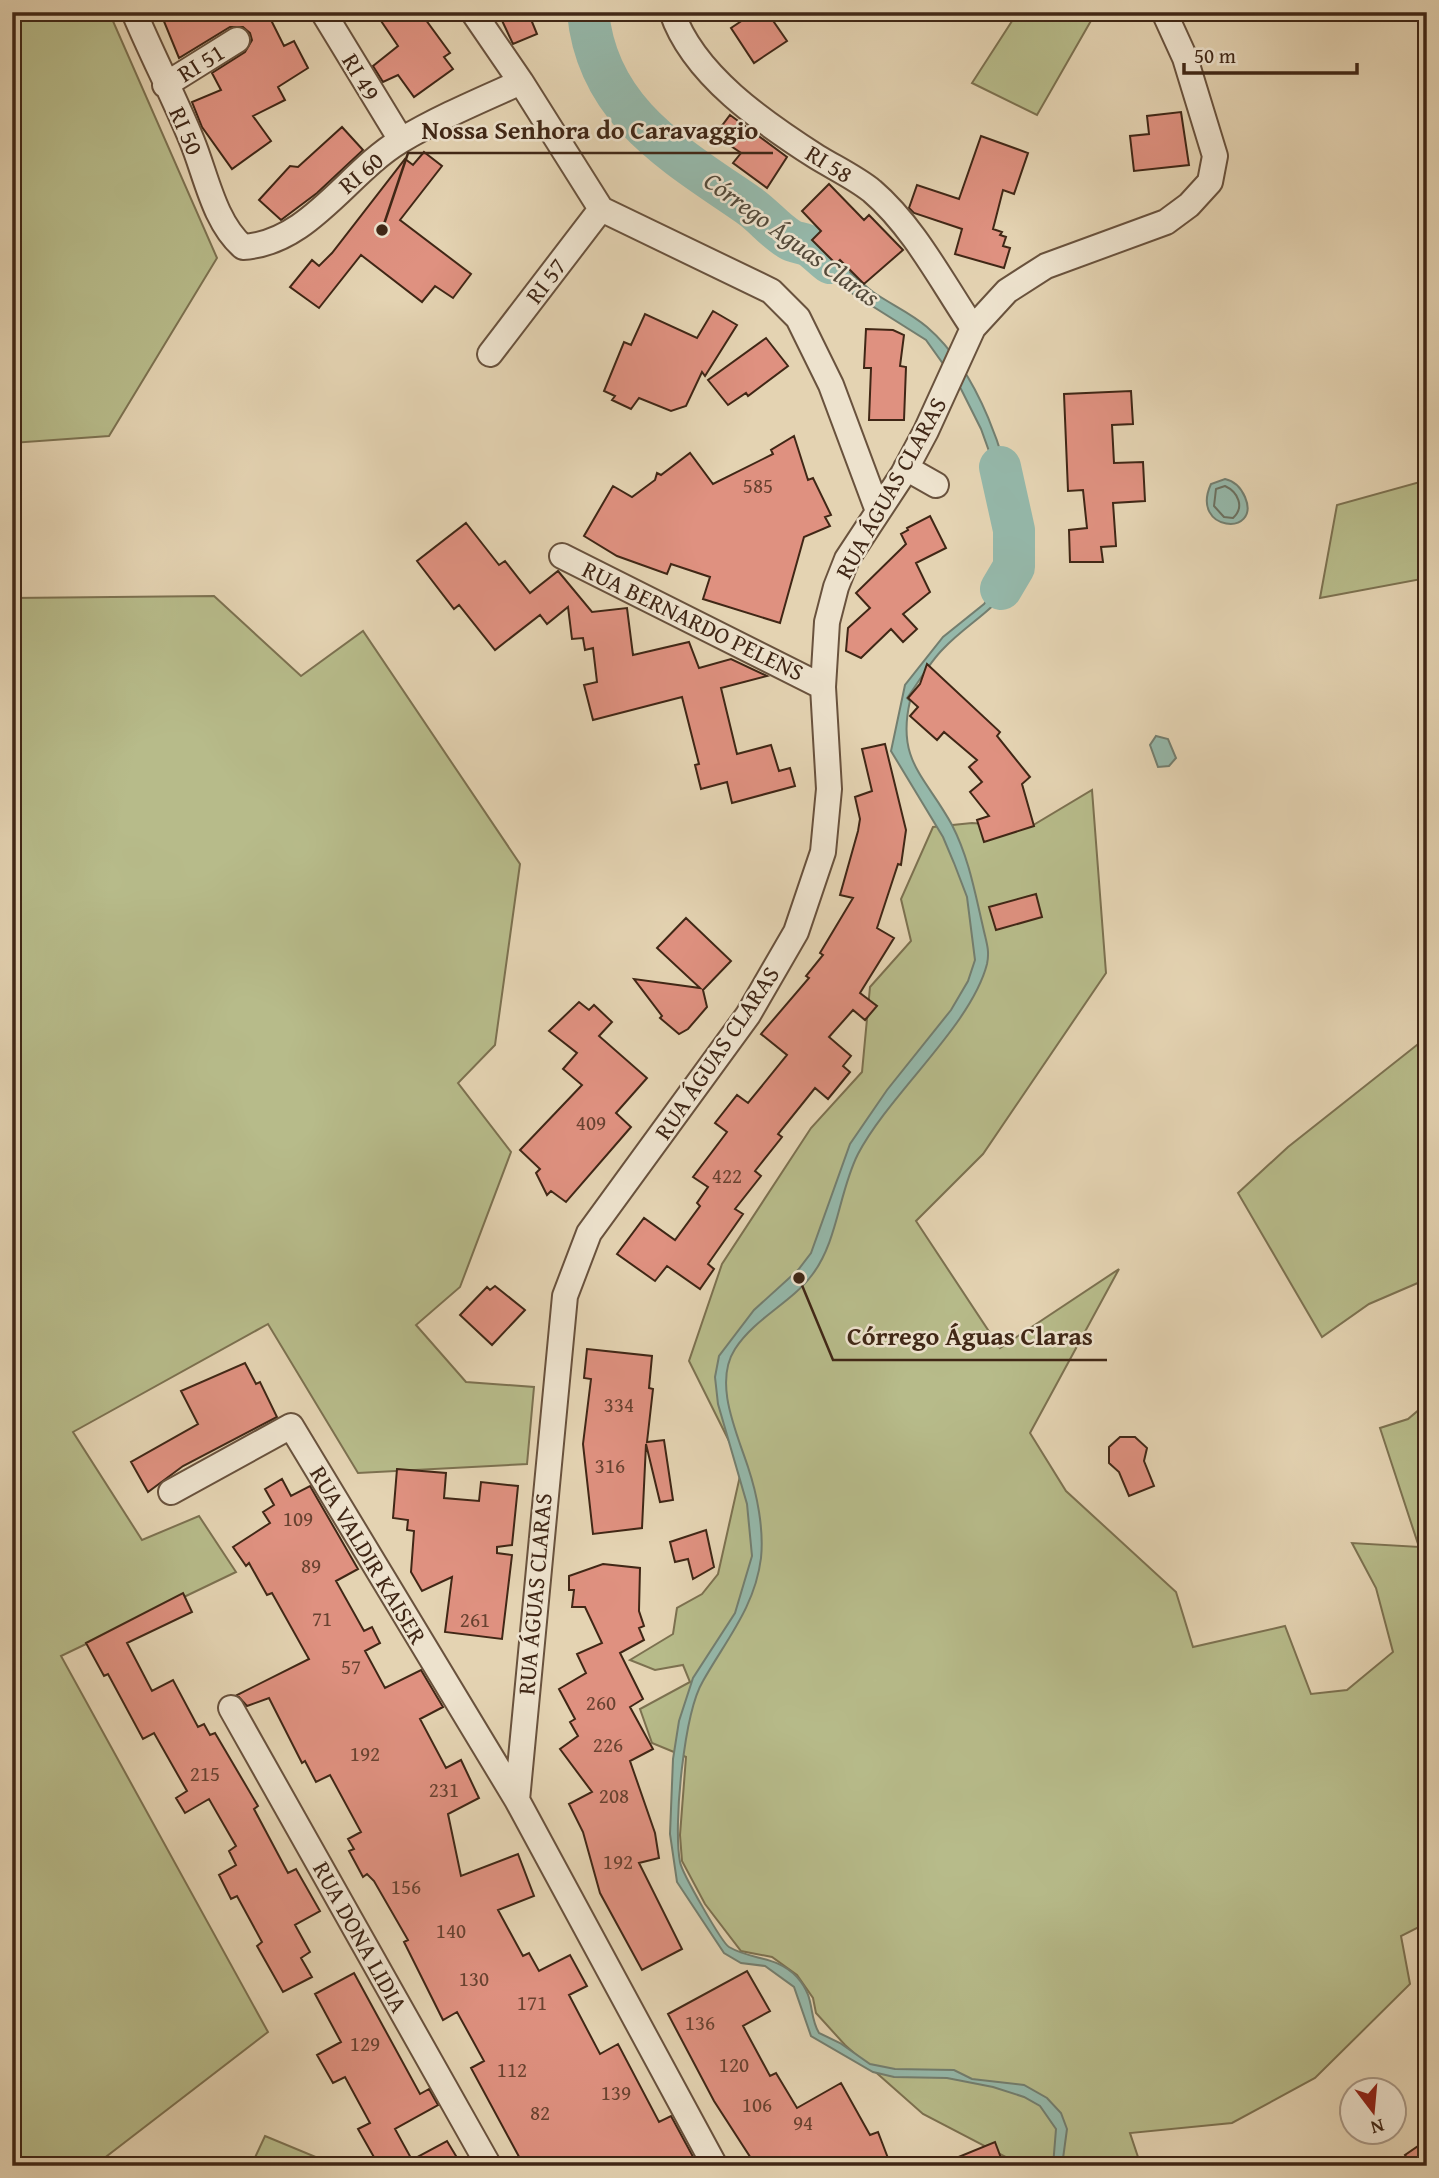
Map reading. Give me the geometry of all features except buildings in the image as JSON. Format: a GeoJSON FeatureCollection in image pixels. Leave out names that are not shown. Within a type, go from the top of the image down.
{"type":"FeatureCollection","features":[{"type":"Feature","properties":{"kind":"street","name":"RI 50"},"geometry":{"type":"LineString","coordinates":[[134,12],[191,138],[218,210],[232,238],[243,247]]}},
{"type":"Feature","properties":{"kind":"street","name":"RI 49"},"geometry":{"type":"LineString","coordinates":[[323,12],[401,141]]}},
{"type":"Feature","properties":{"kind":"street"},"geometry":{"type":"LineString","coordinates":[[473,12],[521,82],[601,209],[771,291],[798,318],[831,384],[878,511]]}},
{"type":"Feature","properties":{"kind":"street","name":"RI 58"},"geometry":{"type":"LineString","coordinates":[[672,12],[677,27],[694,53],[739,102],[782,134],[871,190],[905,226],[972,328]]}},
{"type":"Feature","properties":{"kind":"street","name":"RUA ÁGUAS CLARAS"},"geometry":{"type":"LineString","coordinates":[[517,1800],[565,1296],[589,1233],[748,1015],[796,932],[822,852],[829,789],[823,687],[827,622],[836,587],[847,559],[906,468],[948,386],[972,328],[1007,291],[1046,266],[1166,222],[1189,205],[1210,182],[1215,156],[1185,58],[1164,12]]}},
{"type":"Feature","properties":{"kind":"street","name":"RI 51"},"geometry":{"type":"LineString","coordinates":[[165,85],[237,40]]}},
{"type":"Feature","properties":{"kind":"street","name":"RI 60"},"geometry":{"type":"LineString","coordinates":[[243,247],[264,246],[291,233],[375,158],[401,141],[521,82]]}},
{"type":"Feature","properties":{"kind":"street","name":"RI 57"},"geometry":{"type":"LineString","coordinates":[[490,354],[601,209]]}},
{"type":"Feature","properties":{"kind":"street"},"geometry":{"type":"LineString","coordinates":[[906,468],[936,485]]}},
{"type":"Feature","properties":{"kind":"street","name":"RUA BERNARDO PELENS"},"geometry":{"type":"LineString","coordinates":[[562,556],[823,687]]}},
{"type":"Feature","properties":{"kind":"street","name":"RUA VALDIR KAISER"},"geometry":{"type":"LineString","coordinates":[[171,1492],[291,1426],[517,1800]]}},
{"type":"Feature","properties":{"kind":"street","name":"RUA DONA LIDIA"},"geometry":{"type":"LineString","coordinates":[[232,1708],[489,2166]]}},
{"type":"Feature","properties":{"kind":"street"},"geometry":{"type":"LineString","coordinates":[[517,1800],[715,2166]]}},
{"type":"Feature","properties":{"kind":"green space"},"geometry":{"type":"Polygon","coordinates":[[[12,12],[109,12],[217,258],[109,436],[12,443],[12,12]]]}},
{"type":"Feature","properties":{"kind":"green space"},"geometry":{"type":"Polygon","coordinates":[[[1006,12],[1096,12],[1037,115],[972,83],[1014,18],[1006,12]]]}},
{"type":"Feature","properties":{"kind":"green space"},"geometry":{"type":"Polygon","coordinates":[[[1427,480],[1427,578],[1320,598],[1337,505],[1427,480]]]}},
{"type":"Feature","properties":{"kind":"green space"},"geometry":{"type":"Polygon","coordinates":[[[214,596],[301,676],[363,631],[520,864],[495,1045],[458,1083],[511,1152],[460,1287],[416,1325],[466,1382],[534,1387],[527,1464],[358,1473],[268,1324],[73,1432],[142,1540],[199,1516],[236,1572],[61,1656],[268,2032],[94,2166],[12,2166],[12,598],[214,596]]]}},
{"type":"Feature","properties":{"kind":"green space"},"geometry":{"type":"Polygon","coordinates":[[[1092,790],[1106,973],[983,1154],[916,1221],[1000,1348],[1119,1269],[1030,1433],[1066,1491],[1176,1592],[1193,1647],[1285,1626],[1311,1694],[1347,1690],[1393,1652],[1376,1588],[1352,1543],[1419,1547],[1380,1428],[1408,1419],[1427,1403],[1427,1923],[1401,1936],[1410,1984],[1315,2078],[1232,2123],[1130,2133],[1141,2166],[1023,2166],[923,2114],[845,2045],[816,2013],[813,1998],[797,1975],[772,1957],[741,1951],[705,1904],[682,1861],[680,1835],[686,1757],[652,1743],[640,1709],[690,1682],[683,1665],[655,1670],[630,1660],[673,1634],[677,1608],[702,1594],[718,1574],[742,1467],[689,1361],[722,1264],[811,1128],[862,1072],[870,987],[911,941],[901,899],[933,827],[972,823],[1030,827],[1092,790]]]}},
{"type":"Feature","properties":{"kind":"green space"},"geometry":{"type":"Polygon","coordinates":[[[1427,1037],[1427,1279],[1369,1304],[1322,1337],[1238,1193],[1288,1147],[1427,1037]]]}},
{"type":"Feature","properties":{"kind":"green space"},"geometry":{"type":"Polygon","coordinates":[[[265,2136],[323,2160],[320,2166],[251,2166],[265,2136]]]}},
{"type":"Feature","properties":{"kind":"water"},"geometry":{"type":"Polygon","coordinates":[[[781,233],[790,238],[805,239],[836,265],[840,263],[873,292],[921,322],[945,346],[962,367],[988,418],[1006,472],[1017,524],[1007,518],[999,479],[981,429],[961,389],[926,340],[850,292],[815,256],[786,241],[781,233]]]}},
{"type":"Feature","properties":{"kind":"water"},"geometry":{"type":"Polygon","coordinates":[[[1225,479],[1237,485],[1245,497],[1248,510],[1244,519],[1236,523],[1226,524],[1209,512],[1207,500],[1211,484],[1225,479]]]}},
{"type":"Feature","properties":{"kind":"water"},"geometry":{"type":"Polygon","coordinates":[[[1009,532],[1018,539],[1018,560],[1006,591],[938,654],[907,698],[910,701],[907,739],[910,754],[952,825],[963,850],[986,941],[987,964],[965,1011],[889,1107],[858,1154],[821,1262],[794,1294],[743,1338],[729,1362],[726,1377],[729,1408],[757,1500],[762,1535],[761,1558],[758,1576],[746,1608],[696,1696],[682,1770],[678,1845],[680,1862],[688,1879],[725,1943],[738,1951],[781,1965],[797,1977],[807,1992],[819,2033],[840,2043],[870,2064],[895,2069],[954,2070],[972,2079],[1024,2085],[1047,2098],[1061,2113],[1067,2129],[1062,2166],[1053,2166],[1056,2129],[1040,2106],[1024,2097],[993,2087],[947,2078],[894,2077],[873,2072],[811,2036],[794,1987],[765,1966],[741,1963],[724,1953],[677,1882],[670,1834],[673,1759],[679,1721],[693,1678],[735,1613],[752,1556],[747,1504],[718,1404],[715,1377],[719,1356],[754,1310],[798,1270],[811,1253],[850,1144],[887,1090],[951,1010],[968,981],[975,960],[967,897],[954,863],[943,837],[891,751],[905,685],[943,637],[984,604],[1008,569],[1009,532]]]}},
{"type":"Feature","properties":{"kind":"water"},"geometry":{"type":"Polygon","coordinates":[[[1156,736],[1168,739],[1176,758],[1169,766],[1158,767],[1150,745],[1156,736]]]}},
{"type":"Feature","properties":{"kind":"waterway","name":"Córrego Águas Claras"},"geometry":{"type":"LineString","coordinates":[[588,12],[594,47],[606,77],[623,103],[644,126],[667,148],[753,209],[784,235],[809,246],[830,263]]}},
{"type":"Feature","properties":{"kind":"waterway","name":"Córrego Águas Claras"},"geometry":{"type":"LineString","coordinates":[[1000,467],[1014,530],[1014,567],[1001,589]]}},
{"type":"Feature","properties":{"kind":"place","name":"Nossa Senhora do Caravaggio"},"geometry":{"type":"Point","coordinates":[382,230]}},
{"type":"Feature","properties":{"kind":"place","name":"Córrego Águas Claras"},"geometry":{"type":"Point","coordinates":[799,1278]}}]}
